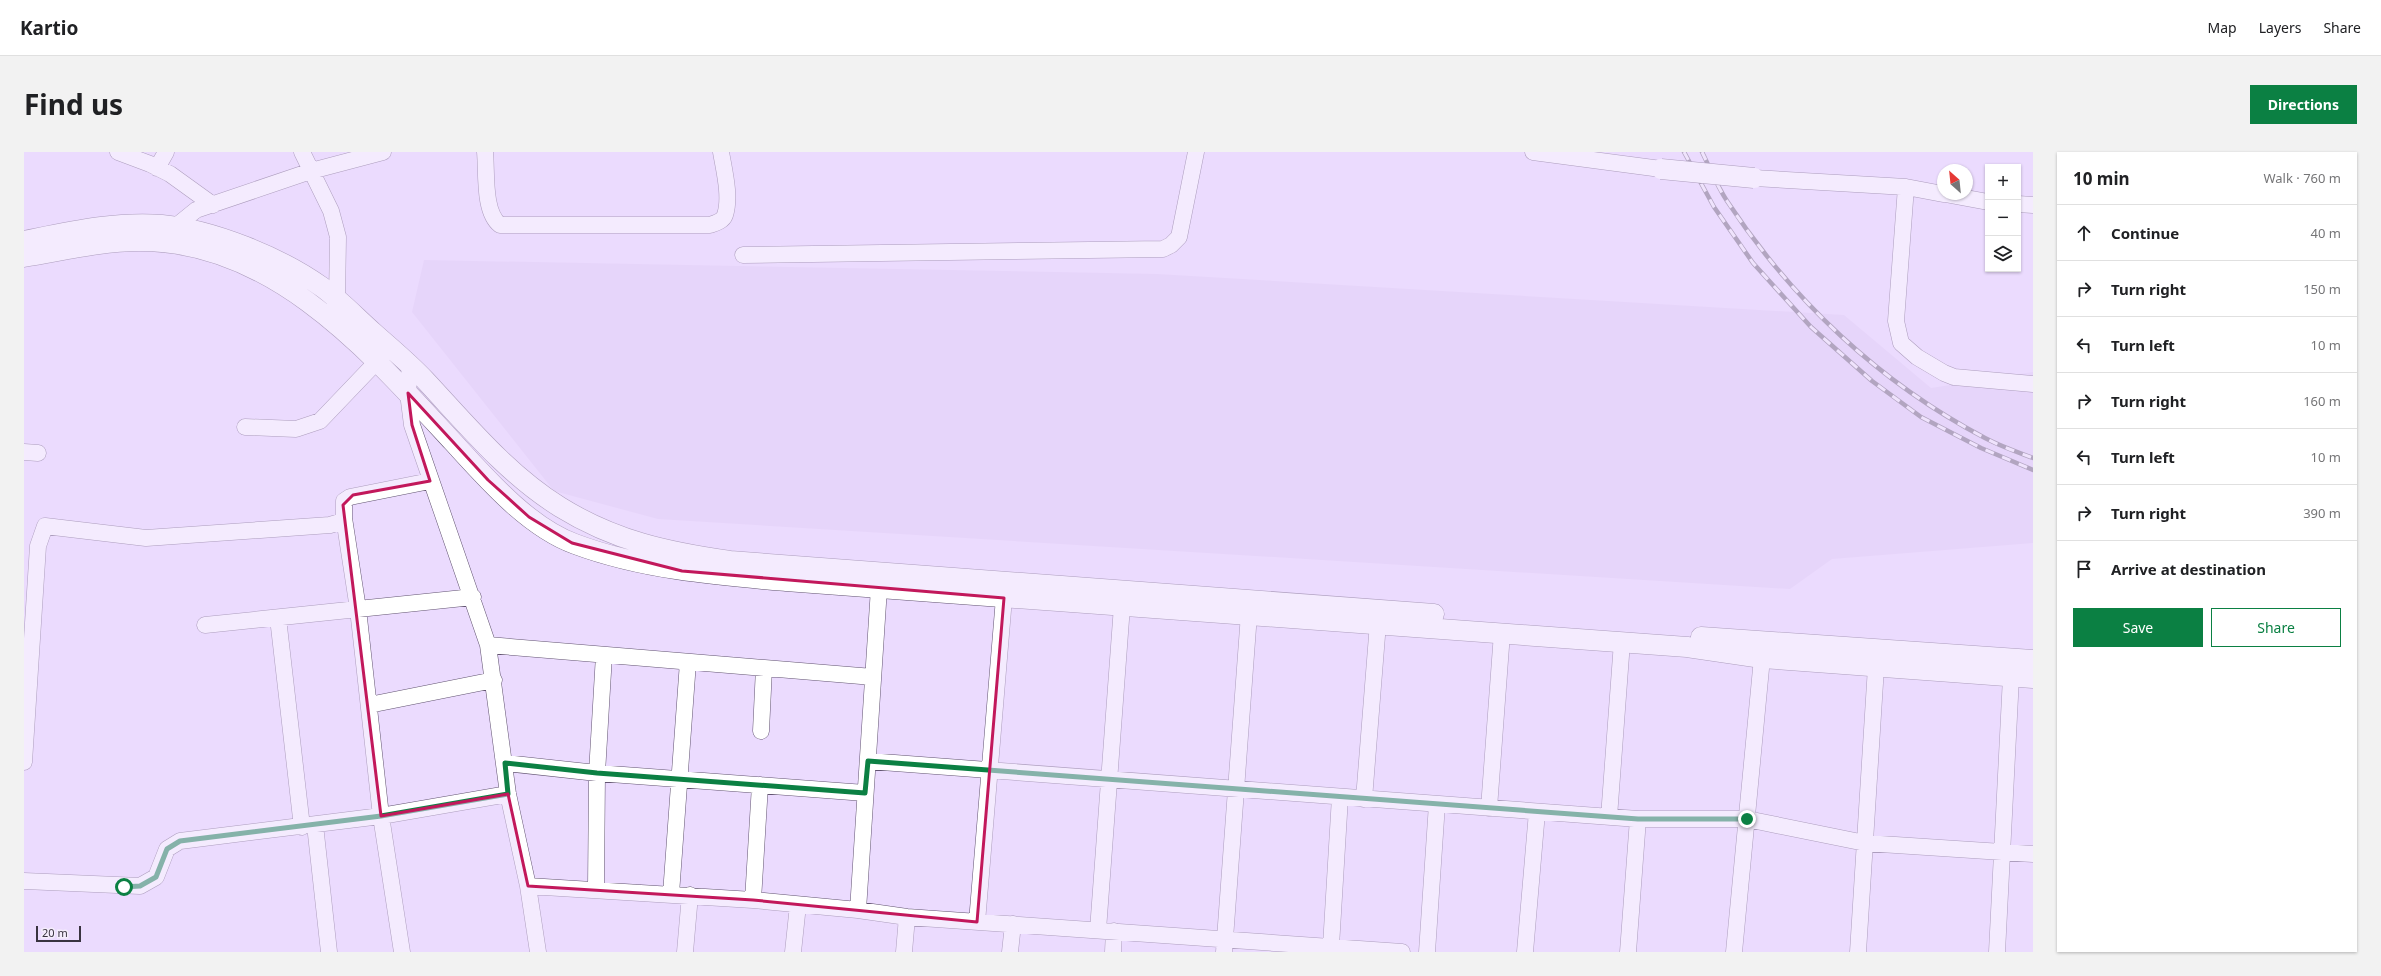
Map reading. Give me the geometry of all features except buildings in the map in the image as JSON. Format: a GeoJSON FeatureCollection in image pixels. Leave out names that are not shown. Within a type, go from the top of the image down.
{"type":"FeatureCollection","features":[{"type":"Feature","properties":{"kind":"street"},"geometry":{"type":"LineString","coordinates":[[118,152],[157,168],[213,206]]}},
{"type":"Feature","properties":{"kind":"street"},"geometry":{"type":"LineString","coordinates":[[157,168],[166,152]]}},
{"type":"Feature","properties":{"kind":"street"},"geometry":{"type":"LineString","coordinates":[[302,152],[331,211],[338,237],[337,300],[330,319]]}},
{"type":"Feature","properties":{"kind":"street"},"geometry":{"type":"LineString","coordinates":[[171,235],[196,210],[213,206],[311,171],[383,152]]}},
{"type":"Feature","properties":{"kind":"street"},"geometry":{"type":"LineString","coordinates":[[485,152],[489,208],[494,220],[500,225],[710,225],[720,222],[725,215],[727,197],[722,152]]}},
{"type":"Feature","properties":{"kind":"street"},"geometry":{"type":"LineString","coordinates":[[743,255],[1163,248],[1171,245],[1179,237],[1196,152]]}},
{"type":"Feature","properties":{"kind":"street"},"geometry":{"type":"LineString","coordinates":[[1533,152],[1661,169],[1754,178],[1906,187],[1937,193]]}},
{"type":"Feature","properties":{"kind":"street"},"geometry":{"type":"LineString","coordinates":[[1906,187],[1896,321],[1901,343],[1917,357],[1954,377],[2033,384]]}},
{"type":"Feature","properties":{"kind":"street"},"geometry":{"type":"LineString","coordinates":[[1973,199],[1985,201]]}},
{"type":"Feature","properties":{"kind":"street"},"geometry":{"type":"LineString","coordinates":[[2021,204],[2033,205]]}},
{"type":"Feature","properties":{"kind":"street"},"geometry":{"type":"LineString","coordinates":[[24,241],[107,226],[161,225],[171,235],[186,245],[241,262],[294,290],[330,319],[408,393],[494,486],[529,517],[572,543],[682,571],[1004,598],[1378,623],[1687,647],[1762,658],[2033,678]]}},
{"type":"Feature","properties":{"kind":"street"},"geometry":{"type":"LineString","coordinates":[[24,257],[171,235],[209,232],[278,262],[322,287],[410,364],[487,446],[526,483],[560,507],[619,538],[674,553],[730,561],[1372,608],[1720,638],[2033,660]]}},
{"type":"Feature","properties":{"kind":"street"},"geometry":{"type":"LineString","coordinates":[[245,427],[296,429],[320,421],[390,347]]}},
{"type":"Feature","properties":{"kind":"street"},"geometry":{"type":"LineString","coordinates":[[410,364],[408,393],[412,426],[430,481],[473,597],[488,645],[494,680],[508,794],[528,886],[538,952]]}},
{"type":"Feature","properties":{"kind":"street"},"geometry":{"type":"LineString","coordinates":[[402,952],[381,816],[358,610],[344,518],[344,501],[350,497],[430,481]]}},
{"type":"Feature","properties":{"kind":"street"},"geometry":{"type":"LineString","coordinates":[[24,762],[30,580],[38,546],[45,526],[146,538],[330,525],[340,522],[344,518]]}},
{"type":"Feature","properties":{"kind":"street"},"geometry":{"type":"LineString","coordinates":[[858,910],[879,588]]}},
{"type":"Feature","properties":{"kind":"street"},"geometry":{"type":"LineString","coordinates":[[205,625],[473,597]]}},
{"type":"Feature","properties":{"kind":"street"},"geometry":{"type":"LineString","coordinates":[[977,922],[1004,598]]}},
{"type":"Feature","properties":{"kind":"street"},"geometry":{"type":"LineString","coordinates":[[1112,952],[1106,930],[1109,779],[1122,606]]}},
{"type":"Feature","properties":{"kind":"street"},"geometry":{"type":"LineString","coordinates":[[1225,945],[1249,614]]}},
{"type":"Feature","properties":{"kind":"street"},"geometry":{"type":"LineString","coordinates":[[278,618],[329,952]]}},
{"type":"Feature","properties":{"kind":"street"},"geometry":{"type":"LineString","coordinates":[[1364,799],[1378,623]]}},
{"type":"Feature","properties":{"kind":"street"},"geometry":{"type":"LineString","coordinates":[[1489,808],[1502,633]]}},
{"type":"Feature","properties":{"kind":"street"},"geometry":{"type":"LineString","coordinates":[[1609,817],[1622,642]]}},
{"type":"Feature","properties":{"kind":"street"},"geometry":{"type":"LineString","coordinates":[[488,645],[873,677]]}},
{"type":"Feature","properties":{"kind":"street"},"geometry":{"type":"LineString","coordinates":[[596,888],[597,773],[604,655]]}},
{"type":"Feature","properties":{"kind":"street"},"geometry":{"type":"LineString","coordinates":[[1734,952],[1762,658]]}},
{"type":"Feature","properties":{"kind":"street"},"geometry":{"type":"LineString","coordinates":[[671,894],[688,662]]}},
{"type":"Feature","properties":{"kind":"street"},"geometry":{"type":"LineString","coordinates":[[1858,952],[1876,667]]}},
{"type":"Feature","properties":{"kind":"street"},"geometry":{"type":"LineString","coordinates":[[761,731],[764,668]]}},
{"type":"Feature","properties":{"kind":"street"},"geometry":{"type":"LineString","coordinates":[[1997,952],[2011,677]]}},
{"type":"Feature","properties":{"kind":"street"},"geometry":{"type":"LineString","coordinates":[[369,705],[494,680]]}},
{"type":"Feature","properties":{"kind":"street"},"geometry":{"type":"LineString","coordinates":[[868,761],[1638,819],[1747,819],[1864,843],[2033,854]]}},
{"type":"Feature","properties":{"kind":"street"},"geometry":{"type":"LineString","coordinates":[[505,763],[597,773],[865,793]]}},
{"type":"Feature","properties":{"kind":"street"},"geometry":{"type":"LineString","coordinates":[[753,900],[760,785]]}},
{"type":"Feature","properties":{"kind":"street"},"geometry":{"type":"LineString","coordinates":[[24,881],[140,886],[156,877],[167,849],[176,842],[381,816],[508,794]]}},
{"type":"Feature","properties":{"kind":"street"},"geometry":{"type":"LineString","coordinates":[[1318,949],[1340,797]]}},
{"type":"Feature","properties":{"kind":"street"},"geometry":{"type":"LineString","coordinates":[[1427,952],[1437,804]]}},
{"type":"Feature","properties":{"kind":"street"},"geometry":{"type":"LineString","coordinates":[[1525,952],[1537,812]]}},
{"type":"Feature","properties":{"kind":"street"},"geometry":{"type":"LineString","coordinates":[[1628,952],[1638,819]]}},
{"type":"Feature","properties":{"kind":"street"},"geometry":{"type":"LineString","coordinates":[[528,886],[596,888],[753,900],[858,910],[907,917],[1106,930],[1225,945],[1402,952]]}},
{"type":"Feature","properties":{"kind":"street"},"geometry":{"type":"LineString","coordinates":[[685,952],[690,895]]}},
{"type":"Feature","properties":{"kind":"street"},"geometry":{"type":"LineString","coordinates":[[793,952],[798,905]]}},
{"type":"Feature","properties":{"kind":"street"},"geometry":{"type":"LineString","coordinates":[[904,952],[907,917]]}},
{"type":"Feature","properties":{"kind":"street"},"geometry":{"type":"LineString","coordinates":[[1010,952],[1013,924]]}},
{"type":"Feature","properties":{"kind":"highlighted area"},"geometry":{"type":"Polygon","coordinates":[[[408,393],[488,480],[529,517],[572,543],[682,571],[1004,598],[977,922],[753,900],[528,886],[508,794],[381,816],[343,505],[353,495],[430,481],[412,425],[408,393]]]}},
{"type":"Feature","properties":{"kind":"shaded area"},"geometry":{"type":"Polygon","coordinates":[[[424,260],[1157,274],[1844,315],[1931,388],[2033,372],[2033,543],[1832,559],[1790,589],[658,519],[554,491],[412,312],[424,260]]]}},
{"type":"Feature","properties":{"kind":"railway"},"geometry":{"type":"LineString","coordinates":[[1684,152],[1714,207],[1753,263],[1811,327],[1872,381],[1921,417],[1981,448],[2033,470]]}},
{"type":"Feature","properties":{"kind":"railway"},"geometry":{"type":"LineString","coordinates":[[1702,152],[1723,195],[1752,237],[1780,272],[1841,336],[1874,365],[1910,392],[1946,416],[1991,441],[2033,458]]}},
{"type":"Feature","properties":{"kind":"route"},"geometry":{"type":"LineString","coordinates":[[124,887],[140,886],[153,880],[158,873],[167,849],[171,845],[180,841],[381,816],[508,794],[505,763],[597,773],[865,793],[868,761],[1638,819],[1747,819]]}}]}
